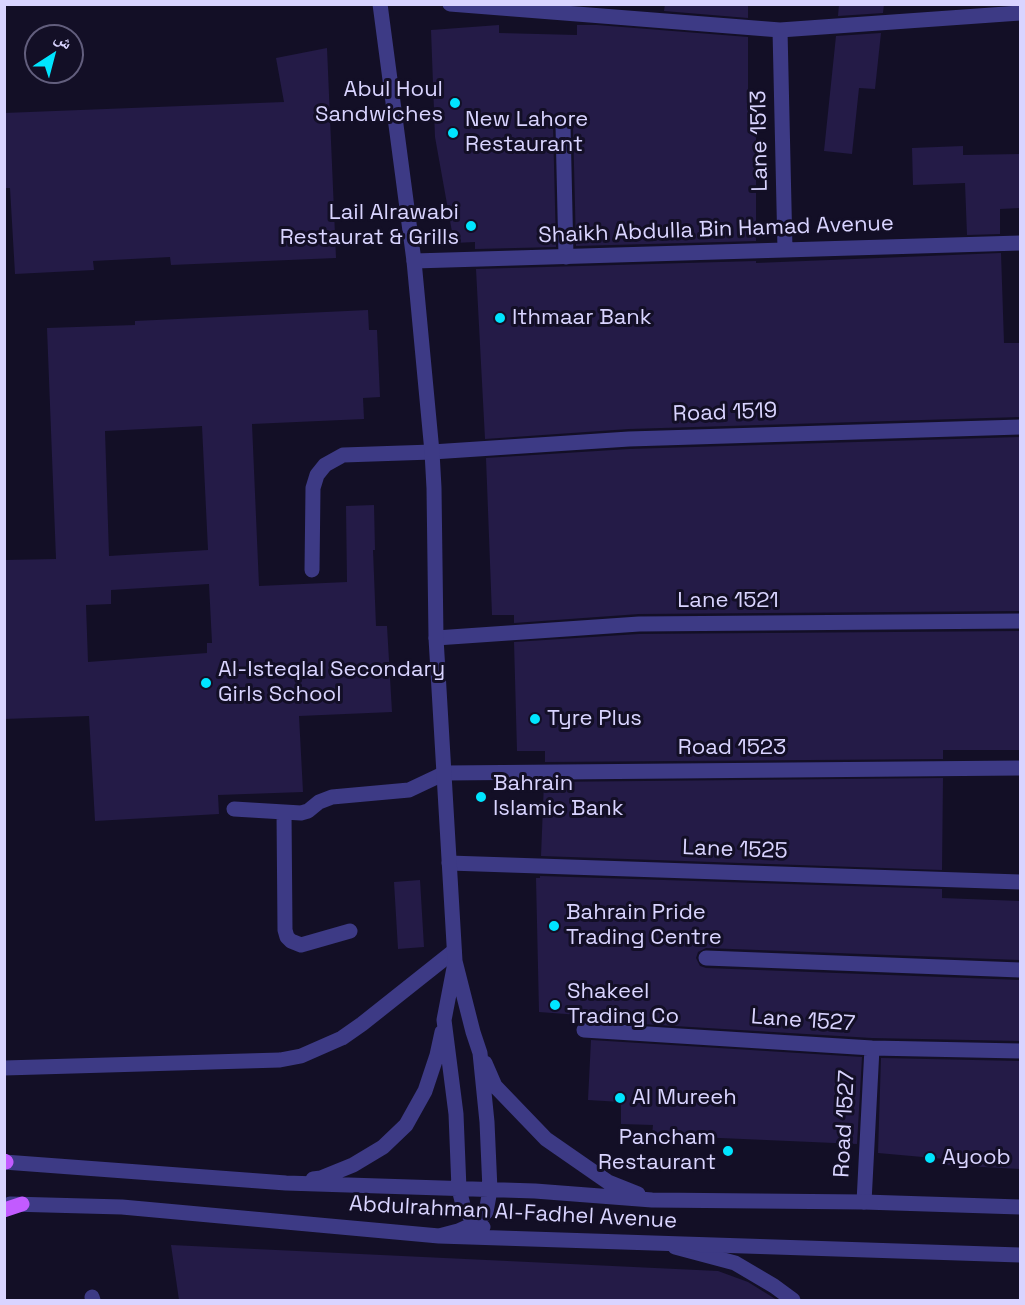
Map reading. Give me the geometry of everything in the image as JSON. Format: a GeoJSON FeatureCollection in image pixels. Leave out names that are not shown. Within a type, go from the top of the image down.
{"type":"FeatureCollection","features":[{"type":"Feature","properties":{"kind":"main road"},"geometry":{"type":"LineString","coordinates":[[4,1210],[22,1204]]}},
{"type":"Feature","properties":{"kind":"street"},"geometry":{"type":"LineString","coordinates":[[380,4],[414,261],[432,452],[436,638],[454,956],[473,1032],[495,1086],[546,1139],[608,1182],[652,1200]]}},
{"type":"Feature","properties":{"kind":"street"},"geometry":{"type":"LineString","coordinates":[[450,4],[780,30],[1020,14]]}},
{"type":"Feature","properties":{"kind":"street","name":"Lane 1513"},"geometry":{"type":"LineString","coordinates":[[780,30],[785,250]]}},
{"type":"Feature","properties":{"kind":"street"},"geometry":{"type":"LineString","coordinates":[[563,124],[566,257]]}},
{"type":"Feature","properties":{"kind":"street","name":"Shaikh Abdulla Bin Hamad Avenue"},"geometry":{"type":"LineString","coordinates":[[414,261],[1020,243]]}},
{"type":"Feature","properties":{"kind":"street","name":"Road 1519"},"geometry":{"type":"LineString","coordinates":[[312,570],[314,488],[317,475],[325,465],[343,455],[432,452],[629,439],[1020,427]]}},
{"type":"Feature","properties":{"kind":"street","name":"Lane 1521"},"geometry":{"type":"LineString","coordinates":[[436,638],[639,624],[1020,621]]}},
{"type":"Feature","properties":{"kind":"street","name":"Road 1523"},"geometry":{"type":"LineString","coordinates":[[445,773],[1020,768]]}},
{"type":"Feature","properties":{"kind":"street"},"geometry":{"type":"LineString","coordinates":[[234,809],[301,813],[332,797],[409,790],[445,773]]}},
{"type":"Feature","properties":{"kind":"street"},"geometry":{"type":"LineString","coordinates":[[284,812],[285,930],[287,937],[301,945],[350,931]]}},
{"type":"Feature","properties":{"kind":"street","name":"Lane 1525"},"geometry":{"type":"LineString","coordinates":[[449,863],[1020,882]]}},
{"type":"Feature","properties":{"kind":"street"},"geometry":{"type":"LineString","coordinates":[[286,1183],[321,1178],[353,1166],[383,1147],[406,1125],[425,1091],[437,1055],[454,956]]}},
{"type":"Feature","properties":{"kind":"street"},"geometry":{"type":"LineString","coordinates":[[4,1068],[280,1060],[301,1056],[342,1038],[454,956]]}},
{"type":"Feature","properties":{"kind":"street"},"geometry":{"type":"LineString","coordinates":[[706,958],[1020,970]]}},
{"type":"Feature","properties":{"kind":"street"},"geometry":{"type":"LineString","coordinates":[[444,1020],[456,1114],[459,1189],[464,1209],[476,1223],[504,1238]]}},
{"type":"Feature","properties":{"kind":"street","name":"Lane 1527"},"geometry":{"type":"LineString","coordinates":[[584,1030],[872,1048],[1020,1051]]}},
{"type":"Feature","properties":{"kind":"street","name":"Road 1527"},"geometry":{"type":"LineString","coordinates":[[864,1202],[872,1048]]}},
{"type":"Feature","properties":{"kind":"street"},"geometry":{"type":"LineString","coordinates":[[438,1236],[476,1223],[486,1212],[490,1190],[487,1122],[480,1053]]}},
{"type":"Feature","properties":{"kind":"street","name":"Abdulrahman Al-Fadhel Avenue"},"geometry":{"type":"LineString","coordinates":[[5,1162],[286,1183],[490,1190],[652,1200],[864,1202],[1020,1207]]}},
{"type":"Feature","properties":{"kind":"street","name":"Abdulrahman Al-Fadhel Avenue"},"geometry":{"type":"LineString","coordinates":[[4,1203],[122,1207],[438,1236],[1019,1255]]}},
{"type":"Feature","properties":{"kind":"street"},"geometry":{"type":"LineString","coordinates":[[661,1243],[735,1263],[793,1300]]}},
{"type":"Feature","properties":{"kind":"building"},"geometry":{"type":"Polygon","coordinates":[[[665,4],[748,4],[748,18],[664,11],[665,4]]]}},
{"type":"Feature","properties":{"kind":"building"},"geometry":{"type":"Polygon","coordinates":[[[839,4],[884,4],[883,13],[838,16],[839,4]]]}},
{"type":"Feature","properties":{"kind":"building"},"geometry":{"type":"Polygon","coordinates":[[[499,25],[499,33],[577,35],[577,25],[597,25],[748,37],[748,133],[756,133],[756,241],[576,246],[573,125],[571,119],[563,115],[557,117],[553,125],[556,247],[475,249],[475,242],[454,243],[435,137],[431,30],[499,25]]]}},
{"type":"Feature","properties":{"kind":"building"},"geometry":{"type":"Polygon","coordinates":[[[881,33],[875,89],[859,88],[852,154],[824,151],[836,36],[881,33]]]}},
{"type":"Feature","properties":{"kind":"building"},"geometry":{"type":"Polygon","coordinates":[[[327,48],[336,258],[171,265],[170,257],[93,261],[94,270],[15,274],[10,188],[4,188],[4,113],[284,102],[276,58],[327,48]]]}},
{"type":"Feature","properties":{"kind":"building"},"geometry":{"type":"Polygon","coordinates":[[[963,146],[963,155],[1020,154],[1020,208],[1000,209],[1000,234],[967,235],[965,183],[913,185],[912,148],[963,146]]]}},
{"type":"Feature","properties":{"kind":"building"},"geometry":{"type":"Polygon","coordinates":[[[1001,253],[1004,343],[1020,343],[1020,417],[629,429],[485,439],[476,269],[756,261],[756,263],[1001,253]]]}},
{"type":"Feature","properties":{"kind":"building"},"geometry":{"type":"Polygon","coordinates":[[[368,310],[369,330],[377,330],[380,397],[363,398],[364,419],[252,424],[259,586],[347,582],[346,506],[374,505],[376,626],[387,626],[392,712],[299,716],[303,792],[218,795],[219,814],[95,821],[89,716],[4,719],[4,560],[56,559],[47,328],[135,325],[135,321],[368,310]],[[202,426],[105,431],[109,556],[208,550],[202,426]],[[209,584],[111,590],[111,604],[86,605],[88,662],[207,653],[207,643],[212,643],[209,584]]]}},
{"type":"Feature","properties":{"kind":"building"},"geometry":{"type":"Polygon","coordinates":[[[1020,437],[1020,611],[639,614],[514,623],[514,615],[492,615],[486,458],[629,449],[1020,437]]]}},
{"type":"Feature","properties":{"kind":"building"},"geometry":{"type":"Polygon","coordinates":[[[1020,631],[1020,750],[943,750],[943,759],[545,762],[545,751],[517,751],[514,642],[639,634],[1020,631]]]}},
{"type":"Feature","properties":{"kind":"building"},"geometry":{"type":"Polygon","coordinates":[[[943,778],[942,870],[541,856],[544,782],[943,778]]]}},
{"type":"Feature","properties":{"kind":"building"},"geometry":{"type":"Polygon","coordinates":[[[540,876],[942,889],[942,898],[1020,901],[1020,960],[706,948],[698,952],[696,958],[700,966],[706,968],[1020,980],[1020,1041],[872,1038],[592,1021],[593,1016],[539,1012],[536,878],[540,876]]]}},
{"type":"Feature","properties":{"kind":"building"},"geometry":{"type":"Polygon","coordinates":[[[420,880],[424,947],[398,949],[394,882],[420,880]]]}},
{"type":"Feature","properties":{"kind":"building"},"geometry":{"type":"Polygon","coordinates":[[[591,1040],[862,1057],[857,1144],[652,1135],[653,1125],[621,1124],[621,1102],[588,1100],[591,1040]]]}},
{"type":"Feature","properties":{"kind":"building"},"geometry":{"type":"Polygon","coordinates":[[[881,1058],[1020,1061],[1020,1169],[945,1165],[945,1159],[878,1153],[881,1058]]]}},
{"type":"Feature","properties":{"kind":"building"},"geometry":{"type":"Polygon","coordinates":[[[171,1245],[718,1271],[748,1282],[777,1300],[179,1300],[171,1245]]]}},
{"type":"Feature","properties":{"kind":"place","name":"Abul Houl Sandwiches"},"geometry":{"type":"Point","coordinates":[455,103]}},
{"type":"Feature","properties":{"kind":"place","name":"New Lahore Restaurant"},"geometry":{"type":"Point","coordinates":[453,133]}},
{"type":"Feature","properties":{"kind":"place","name":"Lail Alrawabi Restaurat & Grills"},"geometry":{"type":"Point","coordinates":[471,226]}},
{"type":"Feature","properties":{"kind":"place","name":"Ithmaar Bank"},"geometry":{"type":"Point","coordinates":[500,318]}},
{"type":"Feature","properties":{"kind":"place","name":"Al-Isteqlal Secondary Girls School"},"geometry":{"type":"Point","coordinates":[206,683]}},
{"type":"Feature","properties":{"kind":"place","name":"Tyre Plus"},"geometry":{"type":"Point","coordinates":[535,719]}},
{"type":"Feature","properties":{"kind":"place","name":"Bahrain Islamic Bank"},"geometry":{"type":"Point","coordinates":[481,797]}},
{"type":"Feature","properties":{"kind":"place","name":"Bahrain Pride Trading Centre"},"geometry":{"type":"Point","coordinates":[554,926]}},
{"type":"Feature","properties":{"kind":"place","name":"Shakeel Trading Co"},"geometry":{"type":"Point","coordinates":[555,1005]}},
{"type":"Feature","properties":{"kind":"place","name":"Al Mureeh"},"geometry":{"type":"Point","coordinates":[620,1098]}},
{"type":"Feature","properties":{"kind":"place","name":"Pancham Restaurant"},"geometry":{"type":"Point","coordinates":[728,1151]}},
{"type":"Feature","properties":{"kind":"place","name":"Ayoob"},"geometry":{"type":"Point","coordinates":[930,1158]}}]}
